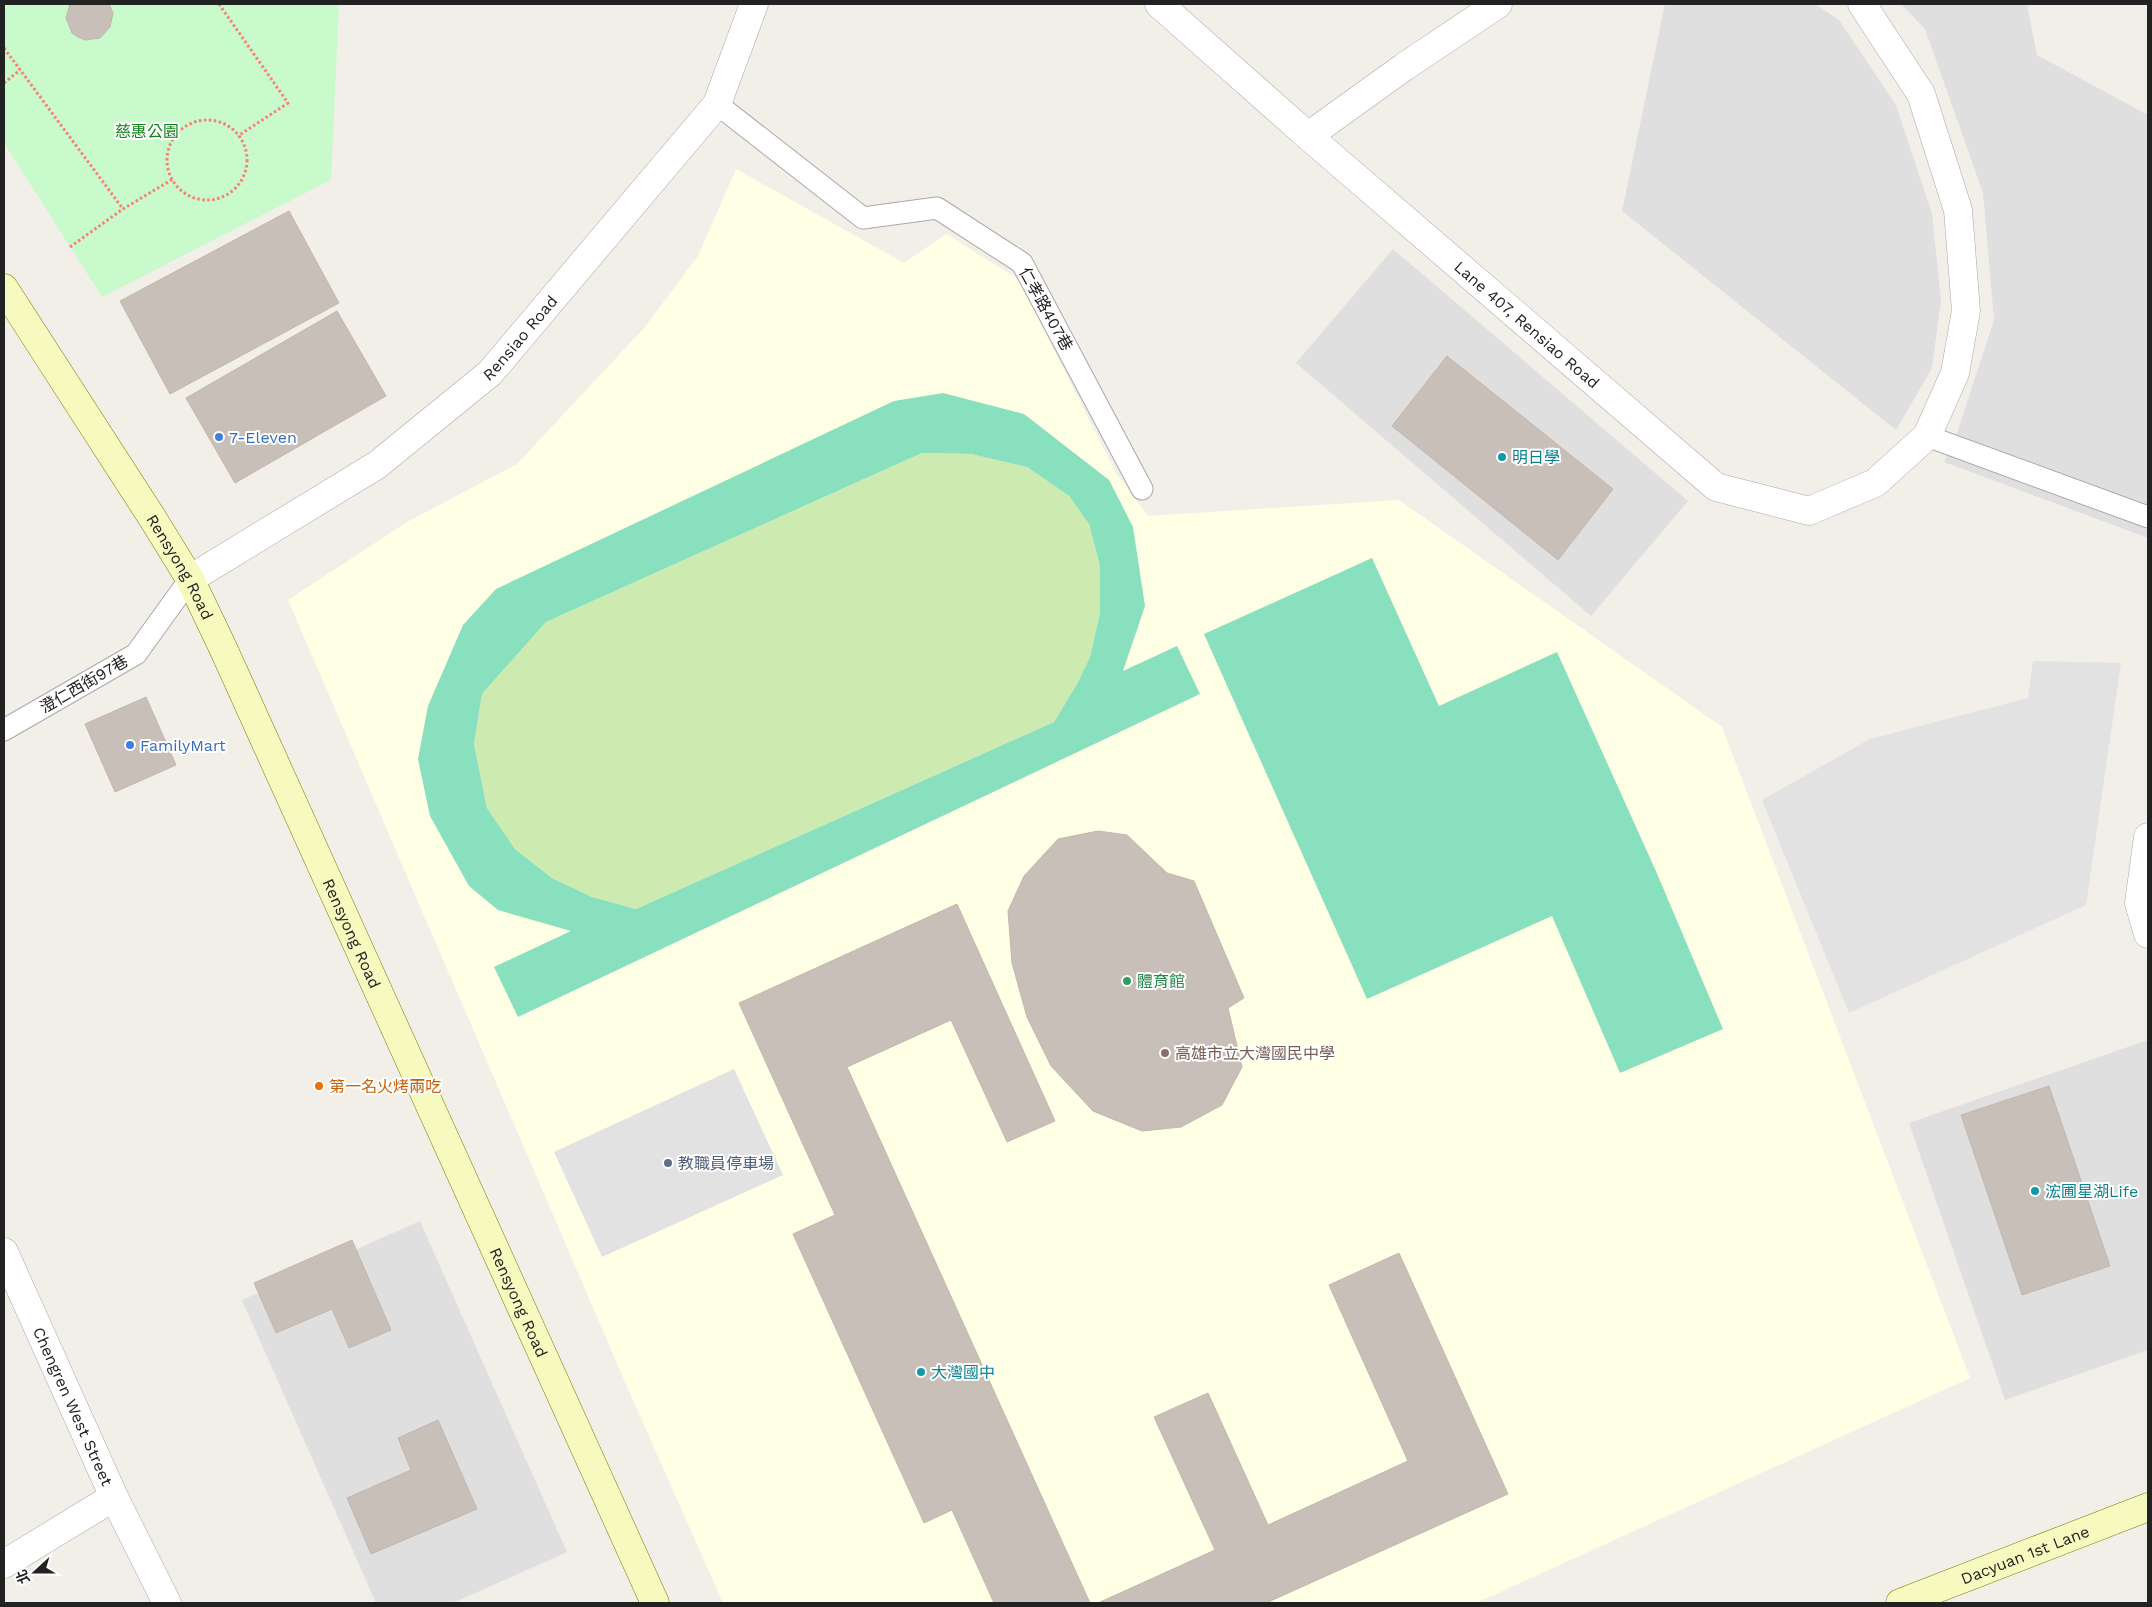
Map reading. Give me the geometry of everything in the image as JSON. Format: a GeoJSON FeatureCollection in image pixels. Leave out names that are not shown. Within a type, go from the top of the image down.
{"type":"FeatureCollection","features":[{"type":"Feature","properties":{"kind":"street","name":"Rensiao Road"},"geometry":{"type":"LineString","coordinates":[[190,579],[377,465],[490,373],[717,104],[754,4]]}},
{"type":"Feature","properties":{"kind":"street","name":"Lane 407, Rensiao Road"},"geometry":{"type":"LineString","coordinates":[[1159,4],[1308,136],[1716,487],[1809,511],[1875,483],[1928,436]]}},
{"type":"Feature","properties":{"kind":"street"},"geometry":{"type":"LineString","coordinates":[[1308,136],[1404,67],[1498,4]]}},
{"type":"Feature","properties":{"kind":"street"},"geometry":{"type":"LineString","coordinates":[[1862,4],[1921,94],[1958,210],[1966,312],[1955,373],[1928,436]]}},
{"type":"Feature","properties":{"kind":"street","name":"Rensyong Road"},"geometry":{"type":"LineString","coordinates":[[4,288],[144,503],[190,579],[655,1603]]}},
{"type":"Feature","properties":{"kind":"street"},"geometry":{"type":"LineString","coordinates":[[2148,838],[2138,904],[2148,934]]}},
{"type":"Feature","properties":{"kind":"street","name":"Chengren West Street"},"geometry":{"type":"LineString","coordinates":[[4,1252],[114,1497],[4,1564]]}},
{"type":"Feature","properties":{"kind":"street"},"geometry":{"type":"LineString","coordinates":[[114,1497],[167,1603]]}},
{"type":"Feature","properties":{"kind":"street","name":"Dacyuan 1st Lane"},"geometry":{"type":"LineString","coordinates":[[1900,1603],[2148,1507]]}},
{"type":"Feature","properties":{"kind":"lane","name":"仁孝路407巷"},"geometry":{"type":"LineString","coordinates":[[717,104],[863,218],[937,208],[1022,263],[1142,489]]}},
{"type":"Feature","properties":{"kind":"lane"},"geometry":{"type":"LineString","coordinates":[[1928,436],[2148,518]]}},
{"type":"Feature","properties":{"kind":"lane","name":"澄仁西街97巷"},"geometry":{"type":"LineString","coordinates":[[4,730],[136,654],[190,579]]}},
{"type":"Feature","properties":{"kind":"path"},"geometry":{"type":"LineString","coordinates":[[220,4],[288,103],[238,136]]}},
{"type":"Feature","properties":{"kind":"path"},"geometry":{"type":"LineString","coordinates":[[4,48],[123,209]]}},
{"type":"Feature","properties":{"kind":"path"},"geometry":{"type":"LineString","coordinates":[[4,83],[20,70]]}},
{"type":"Feature","properties":{"kind":"path"},"geometry":{"type":"LineString","coordinates":[[203,120],[215,121],[227,126],[238,136],[246,152],[246,172],[240,184],[230,193],[218,199],[205,200],[192,197],[181,190],[173,180],[168,167],[168,154],[172,142],[179,131],[190,124],[203,120]]}},
{"type":"Feature","properties":{"kind":"path"},"geometry":{"type":"LineString","coordinates":[[70,247],[123,209],[173,180]]}},
{"type":"Feature","properties":{"kind":"shaded area"},"geometry":{"type":"Polygon","coordinates":[[[1665,4],[1815,4],[1839,20],[1896,105],[1932,214],[1941,300],[1932,368],[1896,430],[1622,211],[1665,4]]]}},
{"type":"Feature","properties":{"kind":"shaded area"},"geometry":{"type":"Polygon","coordinates":[[[1901,4],[2027,4],[2037,55],[2148,115],[2148,538],[1944,462],[1953,445],[1994,320],[1983,193],[1925,29],[1901,4]]]}},
{"type":"Feature","properties":{"kind":"shaded area","name":"高雄市立大灣國民中學"},"geometry":{"type":"Polygon","coordinates":[[[736,169],[904,263],[946,234],[1018,279],[1116,473],[1148,516],[1399,500],[1722,727],[1970,1378],[1476,1603],[723,1603],[629,1391],[288,600],[407,522],[517,464],[645,327],[698,256],[736,169]]]}},
{"type":"Feature","properties":{"kind":"shaded area","name":"明日學"},"geometry":{"type":"Polygon","coordinates":[[[1393,249],[1688,501],[1591,616],[1296,363],[1393,249]]]}},
{"type":"Feature","properties":{"kind":"shaded area"},"geometry":{"type":"Polygon","coordinates":[[[2033,661],[2121,663],[2086,905],[1849,1013],[1762,800],[1870,739],[2028,698],[2033,661]]]}},
{"type":"Feature","properties":{"kind":"shaded area","name":"浤圃星湖Life"},"geometry":{"type":"Polygon","coordinates":[[[2148,1040],[2148,1350],[2005,1400],[1909,1123],[2148,1040]]]}},
{"type":"Feature","properties":{"kind":"shaded area","name":"教職員停車場"},"geometry":{"type":"Polygon","coordinates":[[[734,1069],[783,1175],[602,1257],[554,1152],[734,1069]]]}},
{"type":"Feature","properties":{"kind":"shaded area"},"geometry":{"type":"Polygon","coordinates":[[[420,1221],[567,1552],[453,1603],[376,1603],[242,1300],[420,1221]]]}},
{"type":"Feature","properties":{"kind":"green space","name":"慈惠公園"},"geometry":{"type":"Polygon","coordinates":[[[4,4],[339,4],[331,180],[102,297],[4,143],[4,4]]]}},
{"type":"Feature","properties":{"kind":"green space"},"geometry":{"type":"Polygon","coordinates":[[[943,393],[1024,414],[1109,480],[1133,527],[1145,606],[1123,671],[1177,646],[1200,694],[518,1017],[494,967],[571,931],[498,910],[469,886],[430,816],[418,759],[428,706],[463,625],[496,589],[894,401],[943,393]],[[922,453],[546,622],[482,694],[474,744],[487,808],[515,849],[552,878],[592,897],[636,909],[1054,722],[1077,684],[1090,657],[1100,613],[1100,566],[1089,524],[1069,496],[1027,467],[971,454],[922,453]]]}},
{"type":"Feature","properties":{"kind":"green space"},"geometry":{"type":"Polygon","coordinates":[[[922,453],[971,454],[1027,467],[1069,496],[1089,524],[1100,566],[1100,613],[1090,657],[1077,684],[1054,722],[636,909],[592,897],[552,878],[515,849],[487,808],[474,744],[482,694],[546,622],[922,453]]]}},
{"type":"Feature","properties":{"kind":"green space"},"geometry":{"type":"Polygon","coordinates":[[[1372,558],[1439,706],[1557,652],[1655,869],[1723,1029],[1620,1073],[1552,916],[1367,999],[1204,634],[1372,558]]]}},
{"type":"Feature","properties":{"kind":"building"},"geometry":{"type":"Polygon","coordinates":[[[70,4],[109,4],[113,13],[110,27],[100,38],[85,40],[78,37],[72,33],[66,18],[70,4]]]}},
{"type":"Feature","properties":{"kind":"building"},"geometry":{"type":"Polygon","coordinates":[[[289,211],[339,303],[170,394],[120,301],[289,211]]]}},
{"type":"Feature","properties":{"kind":"building"},"geometry":{"type":"Polygon","coordinates":[[[337,311],[386,396],[235,483],[186,398],[337,311]]]}},
{"type":"Feature","properties":{"kind":"building","name":"明日學"},"geometry":{"type":"Polygon","coordinates":[[[1447,356],[1613,489],[1558,560],[1392,426],[1447,356]]]}},
{"type":"Feature","properties":{"kind":"building","name":"FamilyMart"},"geometry":{"type":"Polygon","coordinates":[[[146,697],[176,765],[115,792],[85,724],[146,697]]]}},
{"type":"Feature","properties":{"kind":"building","name":"體育館"},"geometry":{"type":"Polygon","coordinates":[[[1098,831],[1127,835],[1167,873],[1194,881],[1244,998],[1228,1008],[1242,1067],[1222,1105],[1181,1127],[1142,1131],[1093,1111],[1051,1066],[1027,1017],[1012,963],[1008,911],[1024,876],[1058,839],[1098,831]]]}},
{"type":"Feature","properties":{"kind":"building","name":"大灣國中"},"geometry":{"type":"Polygon","coordinates":[[[957,904],[1055,1121],[1007,1142],[951,1020],[847,1067],[1090,1603],[994,1603],[952,1510],[924,1523],[793,1234],[835,1215],[739,1003],[957,904]]]}},
{"type":"Feature","properties":{"kind":"building","name":"浤圃星湖Life"},"geometry":{"type":"Polygon","coordinates":[[[2049,1086],[2110,1266],[2022,1295],[1961,1115],[2049,1086]]]}},
{"type":"Feature","properties":{"kind":"building"},"geometry":{"type":"Polygon","coordinates":[[[352,1240],[391,1330],[349,1348],[332,1309],[276,1333],[254,1283],[352,1240]]]}},
{"type":"Feature","properties":{"kind":"building"},"geometry":{"type":"Polygon","coordinates":[[[1399,1253],[1508,1494],[1266,1603],[1098,1603],[1215,1550],[1154,1417],[1208,1393],[1268,1525],[1408,1461],[1329,1285],[1399,1253]]]}},
{"type":"Feature","properties":{"kind":"building"},"geometry":{"type":"Polygon","coordinates":[[[438,1420],[477,1509],[371,1554],[347,1498],[411,1470],[398,1438],[438,1420]]]}},
{"type":"Feature","properties":{"kind":"place","name":"7-Eleven"},"geometry":{"type":"Point","coordinates":[219,437]}},
{"type":"Feature","properties":{"kind":"place","name":"明日學"},"geometry":{"type":"Point","coordinates":[1502,457]}},
{"type":"Feature","properties":{"kind":"place","name":"FamilyMart"},"geometry":{"type":"Point","coordinates":[130,745]}},
{"type":"Feature","properties":{"kind":"place","name":"體育館"},"geometry":{"type":"Point","coordinates":[1127,981]}},
{"type":"Feature","properties":{"kind":"place","name":"高雄市立大灣國民中學"},"geometry":{"type":"Point","coordinates":[1165,1053]}},
{"type":"Feature","properties":{"kind":"place","name":"第一名火烤兩吃"},"geometry":{"type":"Point","coordinates":[319,1086]}},
{"type":"Feature","properties":{"kind":"place","name":"教職員停車場"},"geometry":{"type":"Point","coordinates":[668,1163]}},
{"type":"Feature","properties":{"kind":"place","name":"浤圃星湖Life"},"geometry":{"type":"Point","coordinates":[2035,1191]}},
{"type":"Feature","properties":{"kind":"place","name":"大灣國中"},"geometry":{"type":"Point","coordinates":[921,1372]}}]}
